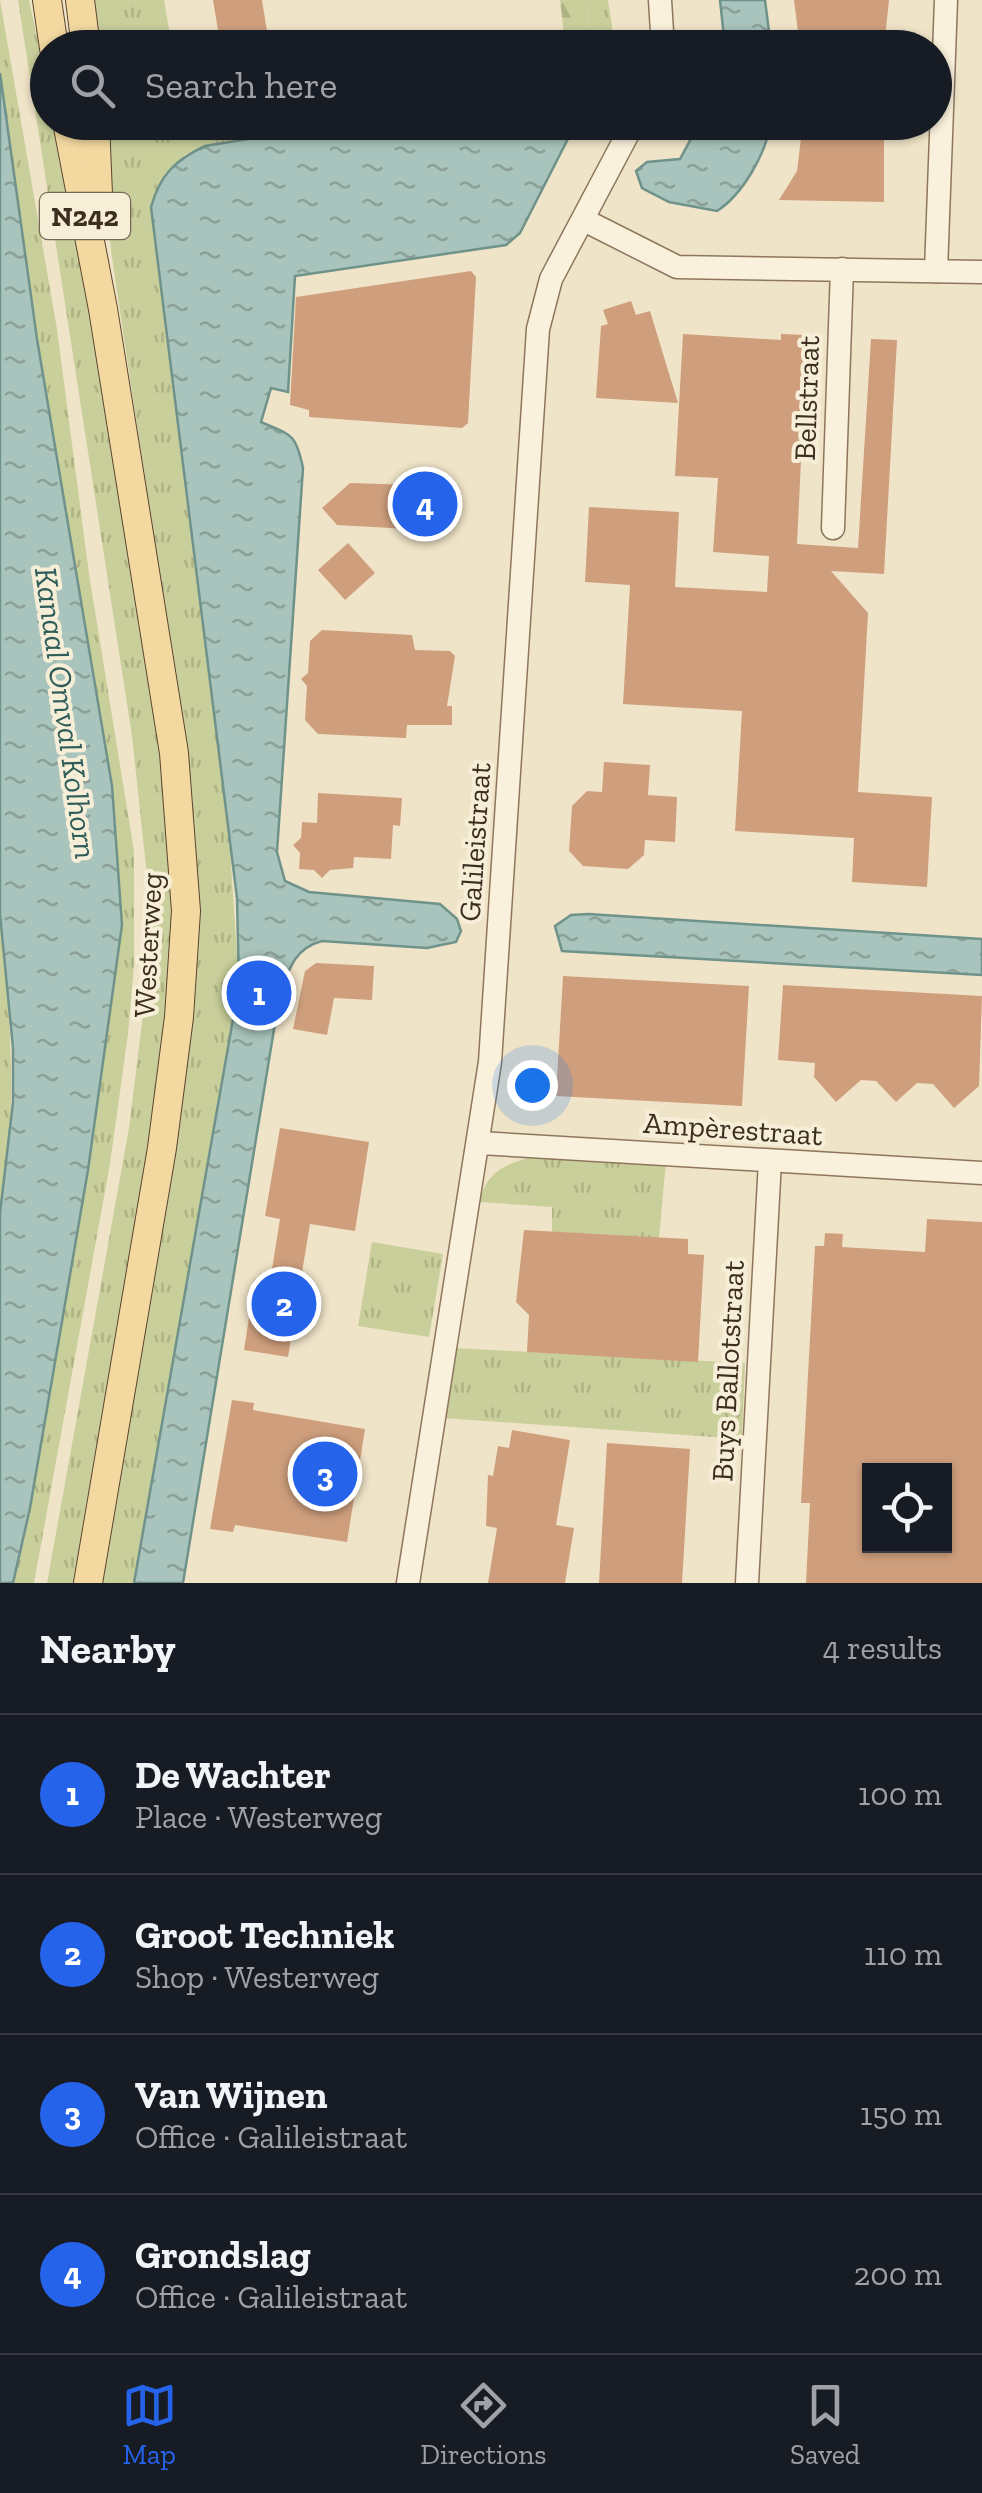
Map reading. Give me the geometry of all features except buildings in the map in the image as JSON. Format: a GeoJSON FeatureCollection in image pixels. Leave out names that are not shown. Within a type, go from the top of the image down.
{"type":"FeatureCollection","features":[{"type":"Feature","properties":{"kind":"main road"},"geometry":{"type":"LineString","coordinates":[[47,0],[51,30]]}},
{"type":"Feature","properties":{"kind":"main road"},"geometry":{"type":"LineString","coordinates":[[80,0],[84,30]]}},
{"type":"Feature","properties":{"kind":"main road","name":"Westerweg"},"geometry":{"type":"LineString","coordinates":[[70,140],[102,309],[178,784],[186,912],[179,1016],[162,1148],[88,1583]]}},
{"type":"Feature","properties":{"kind":"main road","name":"Westerweg"},"geometry":{"type":"LineString","coordinates":[[96,140],[102,309]]}},
{"type":"Feature","properties":{"kind":"street"},"geometry":{"type":"LineString","coordinates":[[35,0],[41,30]]}},
{"type":"Feature","properties":{"kind":"street"},"geometry":{"type":"LineString","coordinates":[[660,0],[662,30]]}},
{"type":"Feature","properties":{"kind":"street"},"geometry":{"type":"LineString","coordinates":[[945,30],[946,0]]}},
{"type":"Feature","properties":{"kind":"street","name":"Galileistraat"},"geometry":{"type":"LineString","coordinates":[[408,1583],[480,1142],[505,860],[542,300],[625,140]]}},
{"type":"Feature","properties":{"kind":"street"},"geometry":{"type":"LineString","coordinates":[[936,271],[941,140]]}},
{"type":"Feature","properties":{"kind":"street"},"geometry":{"type":"LineString","coordinates":[[584,220],[677,267],[982,272]]}},
{"type":"Feature","properties":{"kind":"street","name":"Bellstraat"},"geometry":{"type":"LineString","coordinates":[[833,528],[842,270]]}},
{"type":"Feature","properties":{"kind":"street","name":"Ampèrestraat"},"geometry":{"type":"LineString","coordinates":[[480,1142],[982,1173]]}},
{"type":"Feature","properties":{"kind":"street","name":"Buys Ballotstraat"},"geometry":{"type":"LineString","coordinates":[[747,1583],[770,1162]]}},
{"type":"Feature","properties":{"kind":"green space"},"geometry":{"type":"Polygon","coordinates":[[[0,0],[57,329],[89,574],[134,851],[134,965],[128,1034],[110,1164],[34,1583],[13,1583],[30,1508],[88,1170],[122,925],[112,786],[37,339],[0,73],[0,0]]]}},
{"type":"Feature","properties":{"kind":"green space"},"geometry":{"type":"Polygon","coordinates":[[[18,0],[29,0],[36,30],[30,30],[30,77],[18,0]]]}},
{"type":"Feature","properties":{"kind":"green space"},"geometry":{"type":"Polygon","coordinates":[[[91,0],[164,0],[169,30],[94,30],[91,0]]]}},
{"type":"Feature","properties":{"kind":"green space"},"geometry":{"type":"Polygon","coordinates":[[[560,0],[586,0],[590,30],[564,30],[560,0]]]}},
{"type":"Feature","properties":{"kind":"green space"},"geometry":{"type":"Polygon","coordinates":[[[586,0],[608,0],[612,30],[590,30],[586,0]]]}},
{"type":"Feature","properties":{"kind":"green space"},"geometry":{"type":"Polygon","coordinates":[[[40,140],[61,140],[73,208],[168,806],[173,926],[164,1050],[128,1293],[74,1583],[47,1583],[129,1128],[149,966],[149,895],[132,736],[40,140]]]}},
{"type":"Feature","properties":{"kind":"green space"},"geometry":{"type":"Polygon","coordinates":[[[102,140],[243,140],[205,146],[184,155],[239,985],[134,1583],[101,1583],[190,1022],[199,921],[191,789],[111,251],[102,140]]]}},
{"type":"Feature","properties":{"kind":"green space"},"geometry":{"type":"Polygon","coordinates":[[[0,914],[11,1101],[0,1213],[0,914]]]}},
{"type":"Feature","properties":{"kind":"green space"},"geometry":{"type":"Polygon","coordinates":[[[538,1155],[666,1162],[659,1238],[552,1232],[552,1207],[479,1202],[488,1182],[501,1169],[538,1155]]]}},
{"type":"Feature","properties":{"kind":"green space"},"geometry":{"type":"Polygon","coordinates":[[[372,1242],[443,1254],[429,1337],[358,1326],[372,1242]]]}},
{"type":"Feature","properties":{"kind":"green space"},"geometry":{"type":"Polygon","coordinates":[[[454,1348],[745,1363],[742,1439],[443,1418],[454,1348]]]}},
{"type":"Feature","properties":{"kind":"water"},"geometry":{"type":"Polygon","coordinates":[[[720,0],[765,0],[769,30],[723,30],[720,0]]]}},
{"type":"Feature","properties":{"kind":"water","name":"Kanaal Omval Kolhorn"},"geometry":{"type":"Polygon","coordinates":[[[0,73],[37,339],[112,786],[122,925],[88,1170],[30,1508],[13,1583],[0,1583],[0,1213],[13,1102],[13,1048],[0,914],[0,73]]]}},
{"type":"Feature","properties":{"kind":"water"},"geometry":{"type":"Polygon","coordinates":[[[242,140],[567,140],[520,233],[506,245],[295,276],[288,392],[271,388],[261,422],[291,437],[303,468],[277,852],[285,881],[309,892],[440,904],[457,919],[461,931],[456,942],[427,948],[322,941],[299,954],[290,968],[280,993],[183,1583],[134,1583],[239,985],[237,898],[151,207],[170,170],[205,146],[242,140]]]}},
{"type":"Feature","properties":{"kind":"water"},"geometry":{"type":"Polygon","coordinates":[[[690,140],[766,140],[752,172],[717,211],[669,202],[642,188],[636,171],[647,162],[680,159],[690,140]]]}},
{"type":"Feature","properties":{"kind":"water"},"geometry":{"type":"Polygon","coordinates":[[[571,915],[982,939],[982,975],[562,951],[555,926],[571,915]]]}},
{"type":"Feature","properties":{"kind":"place","name":"Grondslag"},"geometry":{"type":"Point","coordinates":[425,504]}},
{"type":"Feature","properties":{"kind":"place","name":"De Wachter"},"geometry":{"type":"Point","coordinates":[259,993]}},
{"type":"Feature","properties":{"kind":"place","name":"Groot Techniek"},"geometry":{"type":"Point","coordinates":[284,1304]}},
{"type":"Feature","properties":{"kind":"place","name":"Van Wijnen"},"geometry":{"type":"Point","coordinates":[325,1474]}}]}
